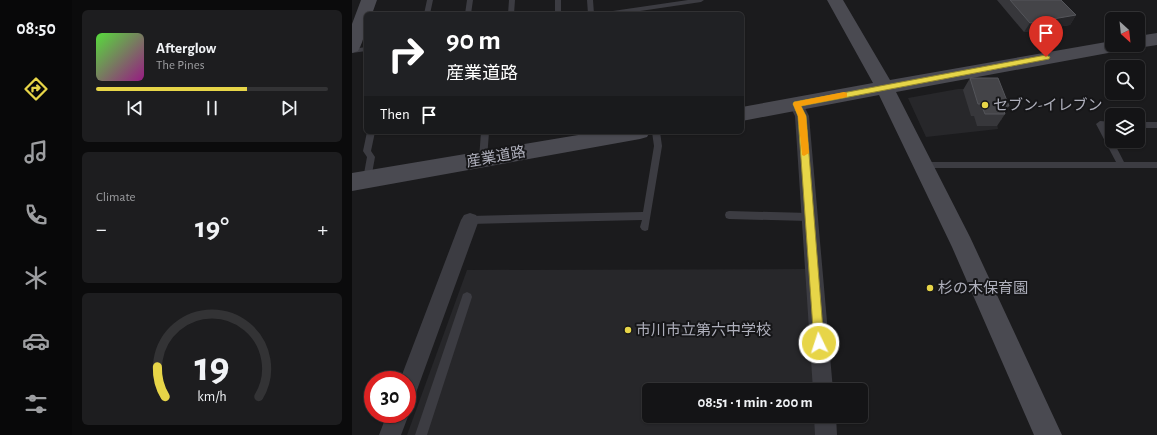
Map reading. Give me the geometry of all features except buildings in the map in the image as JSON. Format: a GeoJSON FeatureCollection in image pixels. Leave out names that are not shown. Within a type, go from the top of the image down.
{"type":"FeatureCollection","features":[{"type":"Feature","properties":{"kind":"main road"},"geometry":{"type":"LineString","coordinates":[[365,12],[369,0]]}},
{"type":"Feature","properties":{"kind":"main road"},"geometry":{"type":"LineString","coordinates":[[835,0],[885,88],[962,244],[1048,435]]}},
{"type":"Feature","properties":{"kind":"main road"},"geometry":{"type":"LineString","coordinates":[[352,47],[364,14]]}},
{"type":"Feature","properties":{"kind":"main road"},"geometry":{"type":"LineString","coordinates":[[1145,41],[1157,39]]}},
{"type":"Feature","properties":{"kind":"main road"},"geometry":{"type":"LineString","coordinates":[[744,114],[1105,48]]}},
{"type":"Feature","properties":{"kind":"main road","name":"産業道路"},"geometry":{"type":"LineString","coordinates":[[359,180],[628,134]]}},
{"type":"Feature","properties":{"kind":"street"},"geometry":{"type":"LineString","coordinates":[[796,104],[802,116],[822,383]]}},
{"type":"Feature","properties":{"kind":"street"},"geometry":{"type":"LineString","coordinates":[[414,371],[470,220]]}},
{"type":"Feature","properties":{"kind":"street"},"geometry":{"type":"LineString","coordinates":[[390,435],[395,423]]}},
{"type":"Feature","properties":{"kind":"street"},"geometry":{"type":"LineString","coordinates":[[825,423],[826,435]]}},
{"type":"Feature","properties":{"kind":"lane"},"geometry":{"type":"LineString","coordinates":[[427,12],[430,0]]}},
{"type":"Feature","properties":{"kind":"lane"},"geometry":{"type":"LineString","coordinates":[[468,12],[470,0]]}},
{"type":"Feature","properties":{"kind":"lane"},"geometry":{"type":"LineString","coordinates":[[511,12],[512,0]]}},
{"type":"Feature","properties":{"kind":"lane"},"geometry":{"type":"LineString","coordinates":[[558,0],[558,12]]}},
{"type":"Feature","properties":{"kind":"lane"},"geometry":{"type":"LineString","coordinates":[[590,0],[591,12]]}},
{"type":"Feature","properties":{"kind":"lane"},"geometry":{"type":"LineString","coordinates":[[636,0],[638,10]]}},
{"type":"Feature","properties":{"kind":"lane"},"geometry":{"type":"LineString","coordinates":[[622,12],[702,0]]}},
{"type":"Feature","properties":{"kind":"lane"},"geometry":{"type":"LineString","coordinates":[[352,51],[364,49]]}},
{"type":"Feature","properties":{"kind":"lane"},"geometry":{"type":"LineString","coordinates":[[1105,124],[1100,124],[1105,133]]}},
{"type":"Feature","properties":{"kind":"lane"},"geometry":{"type":"LineString","coordinates":[[1145,125],[1157,125]]}},
{"type":"Feature","properties":{"kind":"lane"},"geometry":{"type":"LineString","coordinates":[[359,180],[371,157],[367,151],[371,134]]}},
{"type":"Feature","properties":{"kind":"lane"},"geometry":{"type":"LineString","coordinates":[[483,159],[485,134]]}},
{"type":"Feature","properties":{"kind":"lane"},"geometry":{"type":"LineString","coordinates":[[646,227],[658,146],[656,134]]}},
{"type":"Feature","properties":{"kind":"lane"},"geometry":{"type":"LineString","coordinates":[[1113,148],[1122,165]]}},
{"type":"Feature","properties":{"kind":"lane"},"geometry":{"type":"LineString","coordinates":[[923,165],[1157,165]]}},
{"type":"Feature","properties":{"kind":"lane"},"geometry":{"type":"LineString","coordinates":[[729,215],[809,217]]}},
{"type":"Feature","properties":{"kind":"lane"},"geometry":{"type":"LineString","coordinates":[[470,220],[647,216]]}},
{"type":"Feature","properties":{"kind":"lane"},"geometry":{"type":"LineString","coordinates":[[421,435],[467,297]]}},
{"type":"Feature","properties":{"kind":"shaded area"},"geometry":{"type":"Polygon","coordinates":[[[958,89],[991,89],[1002,120],[996,119],[998,129],[926,137],[908,98],[958,89]]]}},
{"type":"Feature","properties":{"kind":"shaded area","name":"市川市立第六中学校"},"geometry":{"type":"Polygon","coordinates":[[[807,269],[814,383],[642,383],[642,423],[816,423],[817,435],[407,435],[411,423],[416,423],[416,410],[467,270],[807,269]]]}},
{"type":"Feature","properties":{"kind":"slow traffic"},"geometry":{"type":"LineString","coordinates":[[804,153],[802,116],[796,104],[844,95]]}},
{"type":"Feature","properties":{"kind":"place","name":"セブン-イレブン"},"geometry":{"type":"Point","coordinates":[985,105]}},
{"type":"Feature","properties":{"kind":"place","name":"杉の木保育園"},"geometry":{"type":"Point","coordinates":[930,288]}},
{"type":"Feature","properties":{"kind":"place","name":"市川市立第六中学校"},"geometry":{"type":"Point","coordinates":[628,330]}},
{"type":"Feature","properties":{"kind":"route"},"geometry":{"type":"LineString","coordinates":[[819,343],[802,116],[796,104],[1046,57]]}}]}
